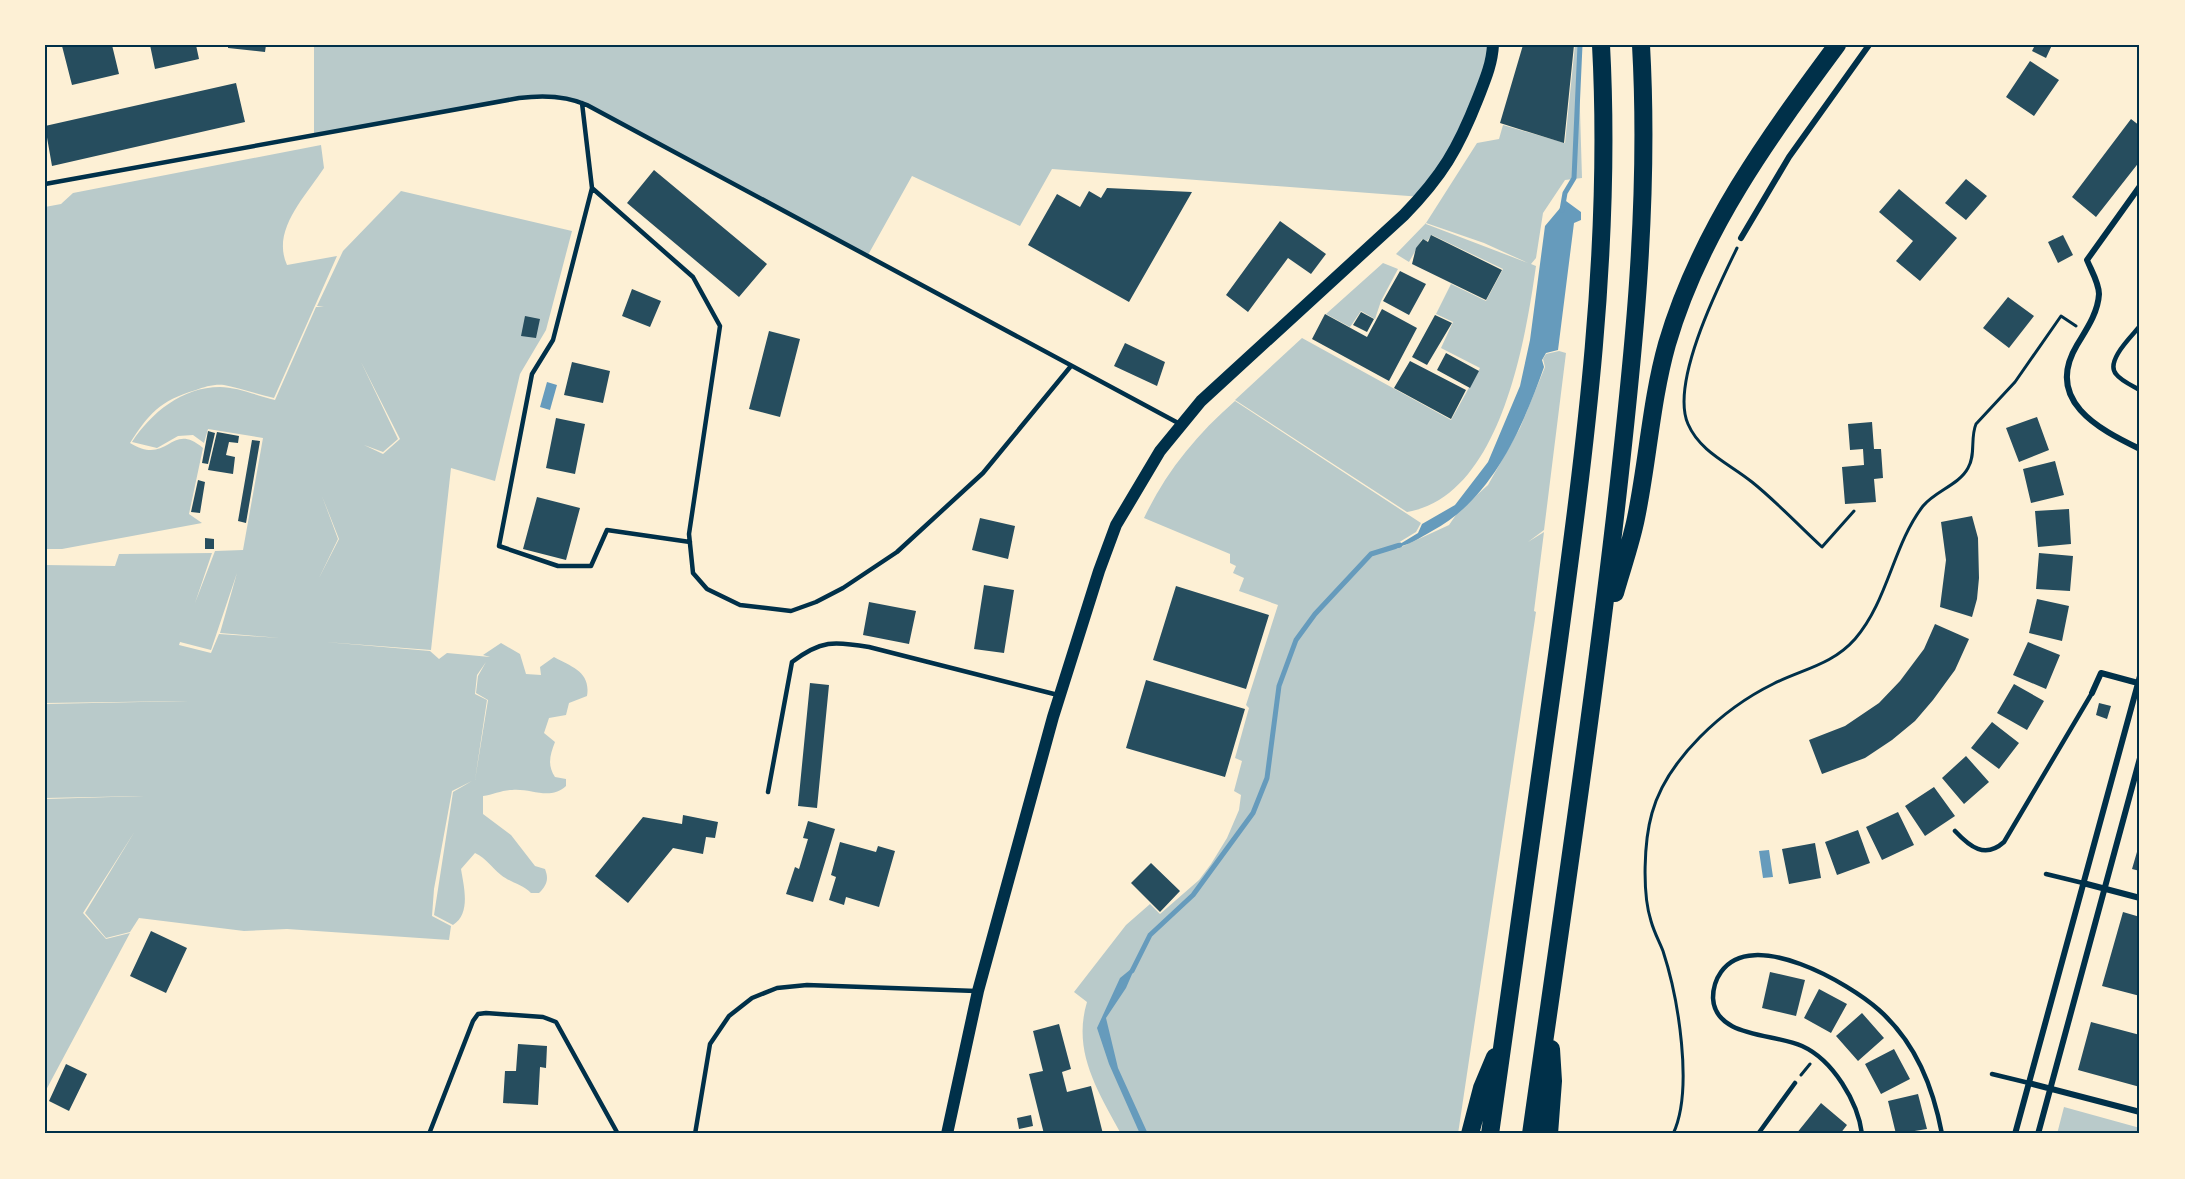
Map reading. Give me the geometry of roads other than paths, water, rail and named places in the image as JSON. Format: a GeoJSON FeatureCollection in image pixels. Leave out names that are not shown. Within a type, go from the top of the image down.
{"type":"FeatureCollection","features":[{"type":"Feature","properties":{"kind":"highway"},"geometry":{"type":"LineString","coordinates":[[1490,1134],[1569,564],[1588,404],[1604,223],[1605,148],[1601,45]]}},
{"type":"Feature","properties":{"kind":"highway"},"geometry":{"type":"LineString","coordinates":[[1531,1134],[1600,646],[1629,396],[1645,148],[1641,45]]}},
{"type":"Feature","properties":{"kind":"highway"},"geometry":{"type":"LineString","coordinates":[[1600,646],[1636,519],[1657,384],[1668,343],[1691,278],[1744,175],[1837,45]]}},
{"type":"Feature","properties":{"kind":"highway"},"geometry":{"type":"LineString","coordinates":[[1548,1018],[1553,1081],[1549,1134]]}},
{"type":"Feature","properties":{"kind":"highway"},"geometry":{"type":"LineString","coordinates":[[1470,1134],[1482,1088],[1503,1039]]}},
{"type":"Feature","properties":{"kind":"main road"},"geometry":{"type":"LineString","coordinates":[[1492,60],[1493,45]]}},
{"type":"Feature","properties":{"kind":"main road"},"geometry":{"type":"LineString","coordinates":[[947,1134],[978,991],[1060,695],[1099,570],[1116,525],[1160,451],[1180,425],[1232,371],[1387,231],[1435,182],[1456,150],[1499,45]]}},
{"type":"Feature","properties":{"kind":"street"},"geometry":{"type":"LineString","coordinates":[[1742,238],[1788,157],[1869,45]]}},
{"type":"Feature","properties":{"kind":"street"},"geometry":{"type":"LineString","coordinates":[[2140,186],[2087,260],[2099,294],[2069,364],[2068,379],[2071,396],[2081,413],[2093,424],[2140,449]]}},
{"type":"Feature","properties":{"kind":"street"},"geometry":{"type":"LineString","coordinates":[[2015,1134],[2139,680],[2101,673],[2092,693]]}},
{"type":"Feature","properties":{"kind":"street"},"geometry":{"type":"LineString","coordinates":[[2038,1134],[2140,758]]}},
{"type":"Feature","properties":{"kind":"street"},"geometry":{"type":"LineString","coordinates":[[2084,883],[2140,898]]}},
{"type":"Feature","properties":{"kind":"street"},"geometry":{"type":"LineString","coordinates":[[2029,1083],[2140,1112]]}},
{"type":"Feature","properties":{"kind":"lane"},"geometry":{"type":"LineString","coordinates":[[45,184],[519,98],[548,96],[582,103],[1180,425]]}},
{"type":"Feature","properties":{"kind":"lane"},"geometry":{"type":"LineString","coordinates":[[582,103],[592,188],[553,340],[532,374],[499,546],[558,566],[591,566],[607,530],[690,542]]}},
{"type":"Feature","properties":{"kind":"lane"},"geometry":{"type":"LineString","coordinates":[[592,188],[693,277],[720,326],[690,542],[693,573],[707,589],[740,605],[791,611],[816,602],[897,552],[983,473],[1071,366]]}},
{"type":"Feature","properties":{"kind":"lane"},"geometry":{"type":"LineString","coordinates":[[2140,326],[2117,356],[2113,366],[2114,372],[2119,377],[2140,390]]}},
{"type":"Feature","properties":{"kind":"lane"},"geometry":{"type":"LineString","coordinates":[[768,792],[792,662],[814,646],[844,643],[869,647],[1060,695]]}},
{"type":"Feature","properties":{"kind":"lane"},"geometry":{"type":"LineString","coordinates":[[1954,831],[1970,846],[1980,851],[1993,849],[2004,842],[2092,693]]}},
{"type":"Feature","properties":{"kind":"lane"},"geometry":{"type":"LineString","coordinates":[[2046,874],[2084,883]]}},
{"type":"Feature","properties":{"kind":"lane"},"geometry":{"type":"LineString","coordinates":[[1862,1134],[1856,1109],[1845,1089],[1817,1056],[1786,1040],[1736,1028],[1719,1017],[1713,999],[1714,988],[1725,967],[1744,956],[1779,958],[1827,975],[1860,994],[1880,1011],[1915,1054],[1932,1090],[1942,1134]]}},
{"type":"Feature","properties":{"kind":"lane"},"geometry":{"type":"LineString","coordinates":[[695,1134],[710,1044],[729,1016],[752,998],[777,988],[807,985],[978,991]]}},
{"type":"Feature","properties":{"kind":"lane"},"geometry":{"type":"LineString","coordinates":[[429,1134],[473,1021],[478,1014],[486,1013],[543,1017],[556,1022],[618,1134]]}},
{"type":"Feature","properties":{"kind":"lane"},"geometry":{"type":"LineString","coordinates":[[1992,1074],[2029,1083]]}},
{"type":"Feature","properties":{"kind":"lane"},"geometry":{"type":"LineString","coordinates":[[1758,1134],[1795,1083]]}},
{"type":"Feature","properties":{"kind":"water"},"geometry":{"type":"Polygon","coordinates":[[[1566,201],[1581,212],[1581,220],[1574,223],[1558,350],[1546,353],[1542,360],[1544,367],[1515,438],[1488,481],[1472,501],[1432,531],[1409,544],[1395,547],[1418,533],[1422,524],[1455,505],[1488,462],[1520,386],[1530,340],[1545,226],[1566,201]]]}},
{"type":"Feature","properties":{"kind":"water"},"geometry":{"type":"Polygon","coordinates":[[[547,382],[557,385],[550,410],[540,407],[547,382]]]}},
{"type":"Feature","properties":{"kind":"water"},"geometry":{"type":"Polygon","coordinates":[[[1769,850],[1773,877],[1763,878],[1759,851],[1769,850]]]}},
{"type":"Feature","properties":{"kind":"water"},"geometry":{"type":"Polygon","coordinates":[[[1136,965],[1126,988],[1106,1018],[1118,1068],[1148,1134],[1140,1134],[1109,1064],[1097,1028],[1120,978],[1136,965]]]}},
{"type":"Feature","properties":{"kind":"waterway"},"geometry":{"type":"LineString","coordinates":[[1562,210],[1565,193],[1574,178],[1580,45]]}},
{"type":"Feature","properties":{"kind":"waterway"},"geometry":{"type":"LineString","coordinates":[[1132,971],[1150,935],[1193,895],[1253,813],[1267,778],[1279,686],[1296,640],[1315,614],[1371,554],[1400,545]]}}]}
